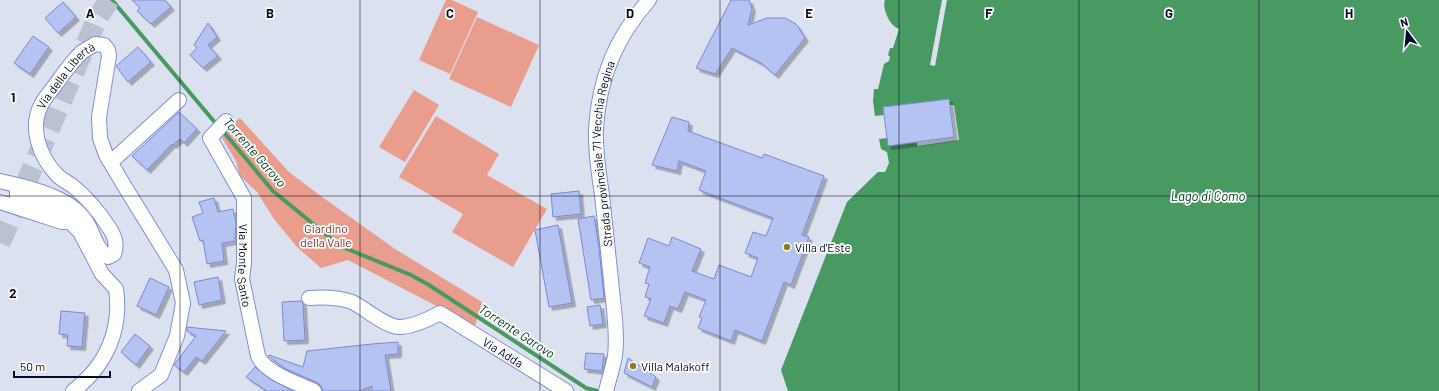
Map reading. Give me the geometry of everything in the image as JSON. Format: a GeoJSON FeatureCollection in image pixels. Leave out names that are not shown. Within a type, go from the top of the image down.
{"type":"FeatureCollection","features":[{"type":"Feature","properties":{"kind":"street","name":"Strada provinciale 71 Vecchia Regina"},"geometry":{"type":"LineString","coordinates":[[607,388],[615,355],[615,322],[598,163],[596,130],[598,106],[604,76],[613,53],[635,16],[649,0]]}},
{"type":"Feature","properties":{"kind":"street","name":"Via della Libertà"},"geometry":{"type":"LineString","coordinates":[[0,181],[17,185],[67,203],[78,211],[88,223],[102,253],[108,257],[114,254],[116,241],[106,221],[86,197],[58,176],[49,166],[38,143],[35,128],[37,115],[41,104],[82,52],[95,44],[104,45],[108,50],[109,56],[99,117],[100,138],[106,155],[176,270],[183,303],[177,336],[161,375],[139,391]]}},
{"type":"Feature","properties":{"kind":"street"},"geometry":{"type":"LineString","coordinates":[[111,162],[179,100]]}},
{"type":"Feature","properties":{"kind":"street","name":"Via Monte Santo"},"geometry":{"type":"LineString","coordinates":[[226,121],[210,138],[244,198],[244,263],[242,279],[258,356],[262,363],[275,373],[314,391]]}},
{"type":"Feature","properties":{"kind":"street"},"geometry":{"type":"LineString","coordinates":[[17,185],[17,196],[67,213],[69,221],[80,232],[102,274],[116,289],[118,314],[108,351],[86,381],[73,391]]}},
{"type":"Feature","properties":{"kind":"street"},"geometry":{"type":"LineString","coordinates":[[0,202],[62,222],[69,221]]}},
{"type":"Feature","properties":{"kind":"street","name":"Via Adda"},"geometry":{"type":"LineString","coordinates":[[309,298],[328,297],[352,302],[385,322],[398,327],[424,322],[440,314],[566,391]]}},
{"type":"Feature","properties":{"kind":"green space"},"geometry":{"type":"Polygon","coordinates":[[[446,0],[452,0],[478,12],[450,74],[419,60],[446,0]]]}},
{"type":"Feature","properties":{"kind":"green space"},"geometry":{"type":"Polygon","coordinates":[[[477,17],[539,45],[511,107],[449,79],[477,17]]]}},
{"type":"Feature","properties":{"kind":"green space"},"geometry":{"type":"Polygon","coordinates":[[[414,90],[439,105],[405,162],[379,147],[414,90]]]}},
{"type":"Feature","properties":{"kind":"green space"},"geometry":{"type":"Polygon","coordinates":[[[436,116],[499,154],[487,175],[547,209],[513,267],[452,232],[463,214],[399,177],[436,116]]]}},
{"type":"Feature","properties":{"kind":"green space","name":"Giardino della Valle"},"geometry":{"type":"Polygon","coordinates":[[[240,118],[289,172],[395,249],[482,302],[475,326],[348,260],[321,268],[297,247],[274,219],[257,192],[240,176],[236,161],[219,133],[240,118]]]}},
{"type":"Feature","properties":{"kind":"water","name":"Lago di Como"},"geometry":{"type":"Polygon","coordinates":[[[885,0],[1439,0],[1439,391],[788,391],[781,370],[847,202],[878,172],[885,172],[889,163],[887,152],[881,149],[879,139],[887,138],[917,142],[917,146],[959,140],[954,105],[950,105],[949,99],[883,107],[884,115],[875,116],[873,101],[874,89],[878,89],[884,64],[889,61],[890,57],[888,55],[890,48],[893,48],[899,29],[893,25],[887,17],[884,6],[885,0]]]}},
{"type":"Feature","properties":{"kind":"pier"},"geometry":{"type":"Polygon","coordinates":[[[942,0],[947,0],[935,66],[930,65],[942,0]]]}},
{"type":"Feature","properties":{"kind":"building"},"geometry":{"type":"Polygon","coordinates":[[[132,0],[165,0],[171,7],[151,24],[137,11],[140,8],[132,0]]]}},
{"type":"Feature","properties":{"kind":"building"},"geometry":{"type":"Polygon","coordinates":[[[731,0],[749,0],[752,9],[748,25],[767,18],[785,18],[796,24],[805,38],[775,75],[761,63],[732,48],[715,74],[696,68],[731,0]]]}},
{"type":"Feature","properties":{"kind":"building"},"geometry":{"type":"Polygon","coordinates":[[[63,2],[76,17],[58,33],[45,18],[63,2]]]}},
{"type":"Feature","properties":{"kind":"building"},"geometry":{"type":"Polygon","coordinates":[[[208,23],[217,37],[208,45],[218,56],[203,68],[190,55],[197,48],[194,45],[208,23]]]}},
{"type":"Feature","properties":{"kind":"building"},"geometry":{"type":"Polygon","coordinates":[[[33,36],[49,47],[30,74],[14,63],[33,36]]]}},
{"type":"Feature","properties":{"kind":"building"},"geometry":{"type":"Polygon","coordinates":[[[138,47],[151,62],[128,82],[116,66],[138,47]]]}},
{"type":"Feature","properties":{"kind":"building"},"geometry":{"type":"Polygon","coordinates":[[[949,99],[954,137],[888,146],[883,107],[949,99]]]}},
{"type":"Feature","properties":{"kind":"building"},"geometry":{"type":"Polygon","coordinates":[[[179,112],[197,129],[184,143],[180,139],[173,145],[172,144],[147,170],[132,156],[179,112]]]}},
{"type":"Feature","properties":{"kind":"building"},"geometry":{"type":"Polygon","coordinates":[[[672,117],[689,122],[688,131],[762,158],[764,154],[824,176],[802,235],[809,237],[791,285],[784,282],[762,341],[735,330],[731,341],[698,328],[702,318],[699,317],[706,300],[685,292],[678,309],[670,306],[664,323],[644,316],[651,299],[645,297],[649,284],[645,283],[650,267],[639,263],[648,238],[669,246],[672,237],[701,249],[692,271],[714,279],[719,265],[751,277],[758,258],[745,253],[753,232],[766,236],[773,218],[699,190],[706,171],[679,161],[677,171],[652,165],[672,117]]]}},
{"type":"Feature","properties":{"kind":"building"},"geometry":{"type":"Polygon","coordinates":[[[579,191],[581,214],[553,217],[551,194],[579,191]]]}},
{"type":"Feature","properties":{"kind":"building"},"geometry":{"type":"Polygon","coordinates":[[[214,198],[218,212],[233,209],[236,224],[235,241],[222,243],[224,261],[207,264],[203,240],[200,241],[192,217],[203,213],[199,202],[214,198]]]}},
{"type":"Feature","properties":{"kind":"building"},"geometry":{"type":"Polygon","coordinates":[[[594,216],[604,298],[591,300],[578,219],[594,216]]]}},
{"type":"Feature","properties":{"kind":"building"},"geometry":{"type":"Polygon","coordinates":[[[558,225],[572,303],[549,307],[535,230],[558,225]]]}},
{"type":"Feature","properties":{"kind":"building"},"geometry":{"type":"Polygon","coordinates":[[[218,277],[222,300],[199,305],[194,282],[218,277]]]}},
{"type":"Feature","properties":{"kind":"building"},"geometry":{"type":"Polygon","coordinates":[[[150,278],[169,287],[156,315],[137,306],[150,278]]]}},
{"type":"Feature","properties":{"kind":"building"},"geometry":{"type":"Polygon","coordinates":[[[301,301],[303,304],[305,340],[284,341],[282,302],[301,301]]]}},
{"type":"Feature","properties":{"kind":"building"},"geometry":{"type":"Polygon","coordinates":[[[600,305],[603,324],[590,326],[587,307],[600,305]]]}},
{"type":"Feature","properties":{"kind":"building"},"geometry":{"type":"Polygon","coordinates":[[[61,311],[85,313],[82,347],[67,346],[68,335],[59,334],[61,311]]]}},
{"type":"Feature","properties":{"kind":"building"},"geometry":{"type":"Polygon","coordinates":[[[187,327],[226,331],[202,361],[196,357],[184,372],[174,365],[196,336],[187,331],[187,327]]]}},
{"type":"Feature","properties":{"kind":"building"},"geometry":{"type":"Polygon","coordinates":[[[135,334],[150,346],[136,365],[121,352],[135,334]]]}},
{"type":"Feature","properties":{"kind":"building"},"geometry":{"type":"Polygon","coordinates":[[[398,342],[398,354],[385,355],[391,391],[372,391],[372,386],[359,391],[323,391],[318,383],[286,369],[268,356],[269,355],[303,367],[307,351],[398,342]]]}},
{"type":"Feature","properties":{"kind":"building"},"geometry":{"type":"Polygon","coordinates":[[[586,353],[604,354],[602,371],[584,369],[586,353]]]}},
{"type":"Feature","properties":{"kind":"building","name":"Villa Malakoff"},"geometry":{"type":"Polygon","coordinates":[[[628,358],[656,377],[652,387],[624,373],[628,358]]]}},
{"type":"Feature","properties":{"kind":"building"},"geometry":{"type":"Polygon","coordinates":[[[255,367],[270,379],[293,391],[267,391],[246,377],[255,367]]]}},
{"type":"Feature","properties":{"kind":"waterway","name":"Torrente Garovo"},"geometry":{"type":"LineString","coordinates":[[112,0],[217,125]]}},
{"type":"Feature","properties":{"kind":"waterway","name":"Torrente Garovo"},"geometry":{"type":"LineString","coordinates":[[222,130],[273,191],[340,246],[411,275],[429,285],[586,388],[597,391]]}},
{"type":"Feature","properties":{"kind":"tunnel"},"geometry":{"type":"LineString","coordinates":[[0,243],[97,19],[109,0]]}},
{"type":"Feature","properties":{"kind":"place","name":"Villa d'Este"},"geometry":{"type":"Point","coordinates":[787,247]}},
{"type":"Feature","properties":{"kind":"place","name":"Villa Malakoff"},"geometry":{"type":"Point","coordinates":[633,366]}}]}
